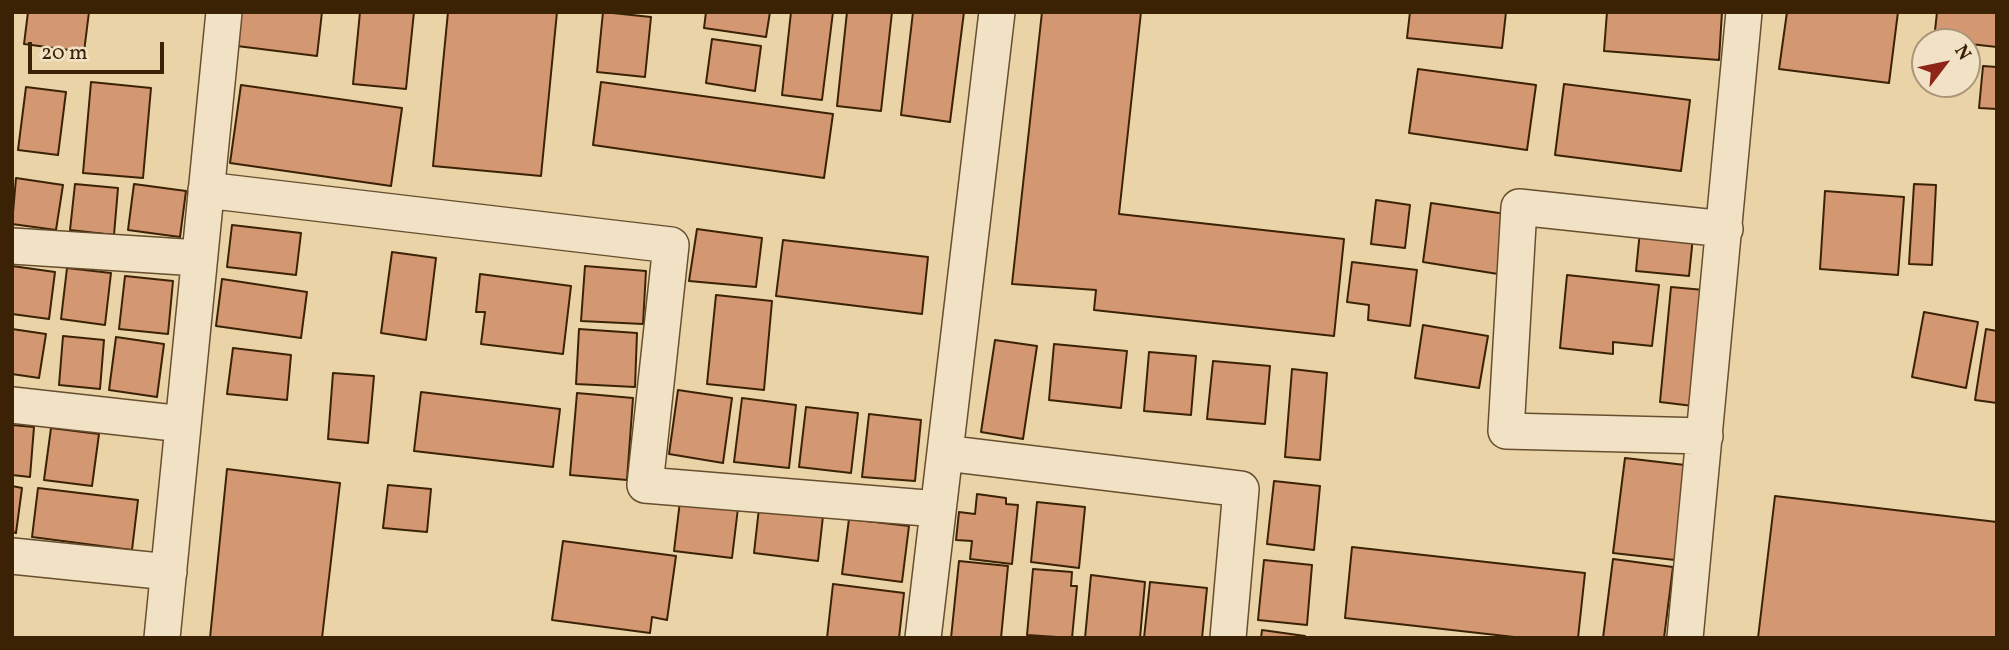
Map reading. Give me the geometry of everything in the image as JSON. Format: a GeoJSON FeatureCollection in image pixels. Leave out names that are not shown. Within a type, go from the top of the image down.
{"type":"FeatureCollection","features":[{"type":"Feature","properties":{"kind":"street"},"geometry":{"type":"LineString","coordinates":[[162,638],[223,12]]}},
{"type":"Feature","properties":{"kind":"street"},"geometry":{"type":"LineString","coordinates":[[923,638],[997,12]]}},
{"type":"Feature","properties":{"kind":"street"},"geometry":{"type":"LineString","coordinates":[[1685,638],[1744,12]]}},
{"type":"Feature","properties":{"kind":"street"},"geometry":{"type":"LineString","coordinates":[[206,190],[671,245],[645,485],[938,509]]}},
{"type":"Feature","properties":{"kind":"street"},"geometry":{"type":"LineString","coordinates":[[1705,436],[1506,431],[1519,207],[1725,229]]}},
{"type":"Feature","properties":{"kind":"street"},"geometry":{"type":"LineString","coordinates":[[12,246],[199,258]]}},
{"type":"Feature","properties":{"kind":"street"},"geometry":{"type":"LineString","coordinates":[[12,405],[183,424]]}},
{"type":"Feature","properties":{"kind":"street"},"geometry":{"type":"LineString","coordinates":[[945,453],[1241,489],[1228,638]]}},
{"type":"Feature","properties":{"kind":"street"},"geometry":{"type":"LineString","coordinates":[[12,556],[169,572]]}},
{"type":"Feature","properties":{"kind":"building"},"geometry":{"type":"Polygon","coordinates":[[[28,12],[89,12],[84,52],[24,44],[28,12]]]}},
{"type":"Feature","properties":{"kind":"building"},"geometry":{"type":"Polygon","coordinates":[[[241,12],[322,12],[317,56],[237,46],[241,12]]]}},
{"type":"Feature","properties":{"kind":"building"},"geometry":{"type":"Polygon","coordinates":[[[360,12],[414,12],[406,89],[353,84],[360,12]]]}},
{"type":"Feature","properties":{"kind":"building"},"geometry":{"type":"Polygon","coordinates":[[[448,12],[557,12],[541,176],[433,166],[448,12]]]}},
{"type":"Feature","properties":{"kind":"building"},"geometry":{"type":"Polygon","coordinates":[[[603,12],[651,17],[645,77],[597,72],[603,12]]]}},
{"type":"Feature","properties":{"kind":"building"},"geometry":{"type":"Polygon","coordinates":[[[706,12],[770,12],[766,37],[704,28],[706,12]]]}},
{"type":"Feature","properties":{"kind":"building"},"geometry":{"type":"Polygon","coordinates":[[[791,12],[833,12],[822,100],[782,95],[791,12]]]}},
{"type":"Feature","properties":{"kind":"building"},"geometry":{"type":"Polygon","coordinates":[[[847,12],[892,12],[881,111],[837,106],[847,12]]]}},
{"type":"Feature","properties":{"kind":"building"},"geometry":{"type":"Polygon","coordinates":[[[913,12],[964,12],[950,122],[901,115],[913,12]]]}},
{"type":"Feature","properties":{"kind":"building"},"geometry":{"type":"Polygon","coordinates":[[[1042,12],[1141,12],[1119,214],[1344,239],[1334,336],[1094,310],[1096,290],[1012,284],[1042,12]]]}},
{"type":"Feature","properties":{"kind":"building"},"geometry":{"type":"Polygon","coordinates":[[[1410,12],[1506,12],[1502,48],[1407,38],[1410,12]]]}},
{"type":"Feature","properties":{"kind":"building"},"geometry":{"type":"Polygon","coordinates":[[[1607,12],[1722,12],[1719,60],[1604,51],[1607,12]]]}},
{"type":"Feature","properties":{"kind":"building"},"geometry":{"type":"Polygon","coordinates":[[[1787,12],[1898,12],[1889,83],[1779,69],[1787,12]]]}},
{"type":"Feature","properties":{"kind":"building"},"geometry":{"type":"Polygon","coordinates":[[[1937,12],[1997,12],[1997,47],[1981,45],[1981,28],[1935,28],[1937,12]]]}},
{"type":"Feature","properties":{"kind":"building"},"geometry":{"type":"Polygon","coordinates":[[[712,39],[761,46],[755,91],[706,83],[712,39]]]}},
{"type":"Feature","properties":{"kind":"building"},"geometry":{"type":"Polygon","coordinates":[[[1983,66],[1997,67],[1997,109],[1979,108],[1983,66]]]}},
{"type":"Feature","properties":{"kind":"building"},"geometry":{"type":"Polygon","coordinates":[[[1418,69],[1536,85],[1527,150],[1409,133],[1418,69]]]}},
{"type":"Feature","properties":{"kind":"building"},"geometry":{"type":"Polygon","coordinates":[[[91,82],[151,88],[143,178],[83,173],[91,82]]]}},
{"type":"Feature","properties":{"kind":"building"},"geometry":{"type":"Polygon","coordinates":[[[601,82],[833,114],[824,178],[593,145],[601,82]]]}},
{"type":"Feature","properties":{"kind":"building"},"geometry":{"type":"Polygon","coordinates":[[[1564,84],[1690,100],[1681,171],[1555,155],[1564,84]]]}},
{"type":"Feature","properties":{"kind":"building"},"geometry":{"type":"Polygon","coordinates":[[[241,85],[402,108],[391,186],[230,163],[241,85]]]}},
{"type":"Feature","properties":{"kind":"building"},"geometry":{"type":"Polygon","coordinates":[[[26,87],[66,92],[58,155],[18,150],[26,87]]]}},
{"type":"Feature","properties":{"kind":"building"},"geometry":{"type":"Polygon","coordinates":[[[16,178],[63,185],[56,230],[12,224],[16,178]]]}},
{"type":"Feature","properties":{"kind":"building"},"geometry":{"type":"Polygon","coordinates":[[[75,184],[118,188],[114,235],[70,230],[75,184]]]}},
{"type":"Feature","properties":{"kind":"building"},"geometry":{"type":"Polygon","coordinates":[[[134,184],[186,191],[180,237],[128,230],[134,184]]]}},
{"type":"Feature","properties":{"kind":"building"},"geometry":{"type":"Polygon","coordinates":[[[1914,184],[1936,185],[1932,265],[1909,264],[1914,184]]]}},
{"type":"Feature","properties":{"kind":"building"},"geometry":{"type":"Polygon","coordinates":[[[1825,191],[1904,197],[1898,275],[1820,269],[1825,191]]]}},
{"type":"Feature","properties":{"kind":"building"},"geometry":{"type":"Polygon","coordinates":[[[1376,200],[1410,205],[1405,248],[1371,244],[1376,200]]]}},
{"type":"Feature","properties":{"kind":"building"},"geometry":{"type":"Polygon","coordinates":[[[1431,203],[1506,214],[1498,274],[1423,262],[1431,203]]]}},
{"type":"Feature","properties":{"kind":"building"},"geometry":{"type":"Polygon","coordinates":[[[232,225],[301,233],[296,275],[227,267],[232,225]]]}},
{"type":"Feature","properties":{"kind":"building"},"geometry":{"type":"Polygon","coordinates":[[[697,229],[762,238],[756,287],[689,281],[697,229]]]}},
{"type":"Feature","properties":{"kind":"building"},"geometry":{"type":"Polygon","coordinates":[[[1640,231],[1693,237],[1689,276],[1636,271],[1640,231]]]}},
{"type":"Feature","properties":{"kind":"building"},"geometry":{"type":"Polygon","coordinates":[[[783,240],[928,257],[922,314],[776,296],[783,240]]]}},
{"type":"Feature","properties":{"kind":"building"},"geometry":{"type":"Polygon","coordinates":[[[392,252],[436,258],[426,340],[381,333],[392,252]]]}},
{"type":"Feature","properties":{"kind":"building"},"geometry":{"type":"Polygon","coordinates":[[[1352,262],[1417,270],[1410,326],[1368,320],[1369,305],[1347,302],[1352,262]]]}},
{"type":"Feature","properties":{"kind":"building"},"geometry":{"type":"Polygon","coordinates":[[[12,266],[55,272],[49,319],[12,314],[12,266]]]}},
{"type":"Feature","properties":{"kind":"building"},"geometry":{"type":"Polygon","coordinates":[[[585,266],[646,271],[643,324],[581,321],[585,266]]]}},
{"type":"Feature","properties":{"kind":"building"},"geometry":{"type":"Polygon","coordinates":[[[67,268],[111,273],[105,325],[61,319],[67,268]]]}},
{"type":"Feature","properties":{"kind":"building"},"geometry":{"type":"Polygon","coordinates":[[[480,274],[571,286],[563,354],[481,344],[485,312],[476,312],[480,274]]]}},
{"type":"Feature","properties":{"kind":"building"},"geometry":{"type":"Polygon","coordinates":[[[1567,275],[1659,285],[1652,346],[1613,342],[1613,354],[1560,348],[1567,275]]]}},
{"type":"Feature","properties":{"kind":"building"},"geometry":{"type":"Polygon","coordinates":[[[125,276],[173,281],[168,334],[119,329],[125,276]]]}},
{"type":"Feature","properties":{"kind":"building"},"geometry":{"type":"Polygon","coordinates":[[[222,279],[307,292],[301,338],[216,326],[222,279]]]}},
{"type":"Feature","properties":{"kind":"building"},"geometry":{"type":"Polygon","coordinates":[[[1671,287],[1704,290],[1693,406],[1660,402],[1671,287]]]}},
{"type":"Feature","properties":{"kind":"building"},"geometry":{"type":"Polygon","coordinates":[[[716,295],[772,301],[764,390],[707,384],[716,295]]]}},
{"type":"Feature","properties":{"kind":"building"},"geometry":{"type":"Polygon","coordinates":[[[1924,312],[1978,322],[1966,388],[1912,377],[1924,312]]]}},
{"type":"Feature","properties":{"kind":"building"},"geometry":{"type":"Polygon","coordinates":[[[1423,325],[1488,336],[1479,388],[1415,378],[1423,325]]]}},
{"type":"Feature","properties":{"kind":"building"},"geometry":{"type":"Polygon","coordinates":[[[12,329],[46,334],[39,378],[12,374],[12,329]]]}},
{"type":"Feature","properties":{"kind":"building"},"geometry":{"type":"Polygon","coordinates":[[[579,329],[637,333],[635,387],[576,384],[579,329]]]}},
{"type":"Feature","properties":{"kind":"building"},"geometry":{"type":"Polygon","coordinates":[[[1986,329],[1997,331],[1997,403],[1975,400],[1986,329]]]}},
{"type":"Feature","properties":{"kind":"building"},"geometry":{"type":"Polygon","coordinates":[[[63,336],[104,340],[100,389],[59,385],[63,336]]]}},
{"type":"Feature","properties":{"kind":"building"},"geometry":{"type":"Polygon","coordinates":[[[116,337],[164,344],[157,397],[109,390],[116,337]]]}},
{"type":"Feature","properties":{"kind":"building"},"geometry":{"type":"Polygon","coordinates":[[[995,340],[1037,346],[1023,439],[981,432],[995,340]]]}},
{"type":"Feature","properties":{"kind":"building"},"geometry":{"type":"Polygon","coordinates":[[[1054,344],[1127,351],[1121,408],[1049,400],[1054,344]]]}},
{"type":"Feature","properties":{"kind":"building"},"geometry":{"type":"Polygon","coordinates":[[[233,348],[291,355],[287,400],[227,394],[233,348]]]}},
{"type":"Feature","properties":{"kind":"building"},"geometry":{"type":"Polygon","coordinates":[[[1149,352],[1196,356],[1191,415],[1144,411],[1149,352]]]}},
{"type":"Feature","properties":{"kind":"building"},"geometry":{"type":"Polygon","coordinates":[[[1213,361],[1270,366],[1265,424],[1207,419],[1213,361]]]}},
{"type":"Feature","properties":{"kind":"building"},"geometry":{"type":"Polygon","coordinates":[[[1292,369],[1327,373],[1320,460],[1285,457],[1292,369]]]}},
{"type":"Feature","properties":{"kind":"building"},"geometry":{"type":"Polygon","coordinates":[[[333,373],[374,376],[368,443],[328,439],[333,373]]]}},
{"type":"Feature","properties":{"kind":"building"},"geometry":{"type":"Polygon","coordinates":[[[678,390],[732,398],[723,463],[669,454],[678,390]]]}},
{"type":"Feature","properties":{"kind":"building"},"geometry":{"type":"Polygon","coordinates":[[[421,392],[560,409],[553,467],[414,451],[421,392]]]}},
{"type":"Feature","properties":{"kind":"building"},"geometry":{"type":"Polygon","coordinates":[[[577,393],[633,398],[627,480],[570,475],[577,393]]]}},
{"type":"Feature","properties":{"kind":"building"},"geometry":{"type":"Polygon","coordinates":[[[742,398],[796,405],[789,468],[734,462],[742,398]]]}},
{"type":"Feature","properties":{"kind":"building"},"geometry":{"type":"Polygon","coordinates":[[[806,407],[858,413],[851,473],[799,467],[806,407]]]}},
{"type":"Feature","properties":{"kind":"building"},"geometry":{"type":"Polygon","coordinates":[[[869,414],[921,420],[915,481],[862,477],[869,414]]]}},
{"type":"Feature","properties":{"kind":"building"},"geometry":{"type":"Polygon","coordinates":[[[12,425],[34,427],[30,477],[12,475],[12,425]]]}},
{"type":"Feature","properties":{"kind":"building"},"geometry":{"type":"Polygon","coordinates":[[[51,428],[99,434],[92,486],[44,480],[51,428]]]}},
{"type":"Feature","properties":{"kind":"building"},"geometry":{"type":"Polygon","coordinates":[[[1625,458],[1685,465],[1675,560],[1613,553],[1625,458]]]}},
{"type":"Feature","properties":{"kind":"building"},"geometry":{"type":"Polygon","coordinates":[[[227,469],[340,483],[322,638],[210,638],[227,469]]]}},
{"type":"Feature","properties":{"kind":"building"},"geometry":{"type":"Polygon","coordinates":[[[1274,481],[1320,486],[1314,550],[1267,544],[1274,481]]]}},
{"type":"Feature","properties":{"kind":"building"},"geometry":{"type":"Polygon","coordinates":[[[388,485],[431,489],[427,532],[383,528],[388,485]]]}},
{"type":"Feature","properties":{"kind":"building"},"geometry":{"type":"Polygon","coordinates":[[[12,486],[22,488],[16,533],[12,532],[12,486]]]}},
{"type":"Feature","properties":{"kind":"building"},"geometry":{"type":"Polygon","coordinates":[[[38,488],[138,500],[132,550],[32,537],[38,488]]]}},
{"type":"Feature","properties":{"kind":"building"},"geometry":{"type":"Polygon","coordinates":[[[977,494],[1006,498],[1006,504],[1018,505],[1012,564],[970,559],[972,541],[956,540],[959,512],[975,514],[977,494]]]}},
{"type":"Feature","properties":{"kind":"building"},"geometry":{"type":"Polygon","coordinates":[[[1775,496],[1997,522],[1997,638],[1758,638],[1775,496]]]}},
{"type":"Feature","properties":{"kind":"building"},"geometry":{"type":"Polygon","coordinates":[[[680,501],[738,508],[732,558],[674,551],[680,501]]]}},
{"type":"Feature","properties":{"kind":"building"},"geometry":{"type":"Polygon","coordinates":[[[1037,502],[1085,507],[1079,568],[1031,562],[1037,502]]]}},
{"type":"Feature","properties":{"kind":"building"},"geometry":{"type":"Polygon","coordinates":[[[759,508],[823,516],[818,561],[754,553],[759,508]]]}},
{"type":"Feature","properties":{"kind":"building"},"geometry":{"type":"Polygon","coordinates":[[[849,519],[909,526],[902,582],[842,574],[849,519]]]}},
{"type":"Feature","properties":{"kind":"building"},"geometry":{"type":"Polygon","coordinates":[[[563,541],[676,556],[667,620],[652,617],[650,633],[552,620],[563,541]]]}},
{"type":"Feature","properties":{"kind":"building"},"geometry":{"type":"Polygon","coordinates":[[[1352,547],[1585,573],[1578,638],[1523,638],[1345,618],[1352,547]]]}},
{"type":"Feature","properties":{"kind":"building"},"geometry":{"type":"Polygon","coordinates":[[[1613,559],[1673,567],[1664,638],[1603,638],[1613,559]]]}},
{"type":"Feature","properties":{"kind":"building"},"geometry":{"type":"Polygon","coordinates":[[[1264,560],[1312,565],[1307,625],[1258,620],[1264,560]]]}},
{"type":"Feature","properties":{"kind":"building"},"geometry":{"type":"Polygon","coordinates":[[[959,561],[1008,566],[1001,638],[951,638],[959,561]]]}},
{"type":"Feature","properties":{"kind":"building"},"geometry":{"type":"Polygon","coordinates":[[[1033,569],[1072,572],[1071,586],[1077,586],[1072,638],[1027,635],[1033,569]]]}},
{"type":"Feature","properties":{"kind":"building"},"geometry":{"type":"Polygon","coordinates":[[[1091,575],[1145,582],[1140,638],[1085,638],[1091,575]]]}},
{"type":"Feature","properties":{"kind":"building"},"geometry":{"type":"Polygon","coordinates":[[[1150,582],[1207,588],[1202,638],[1144,638],[1150,582]]]}},
{"type":"Feature","properties":{"kind":"building"},"geometry":{"type":"Polygon","coordinates":[[[833,584],[904,593],[899,638],[827,638],[833,584]]]}},
{"type":"Feature","properties":{"kind":"building"},"geometry":{"type":"Polygon","coordinates":[[[1262,630],[1305,636],[1305,638],[1261,638],[1262,630]]]}}]}
